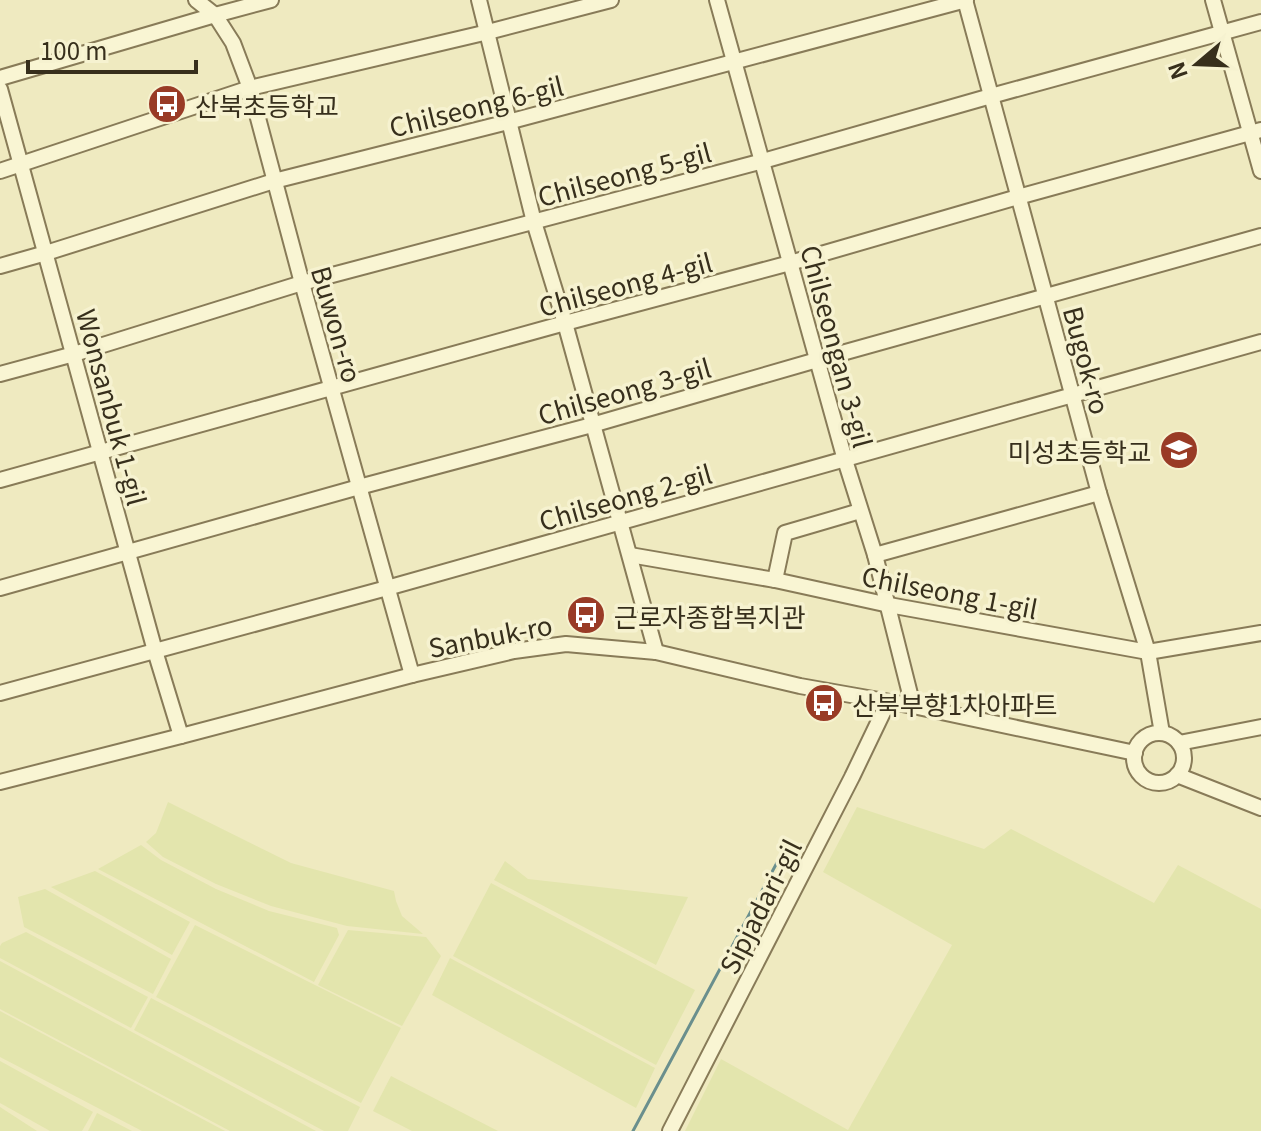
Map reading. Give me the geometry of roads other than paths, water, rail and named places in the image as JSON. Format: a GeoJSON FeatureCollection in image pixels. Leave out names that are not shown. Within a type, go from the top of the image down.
{"type":"FeatureCollection","features":[{"type":"Feature","properties":{"kind":"street","name":"Buwon-ro"},"geometry":{"type":"LineString","coordinates":[[196,0],[215,15],[233,43],[250,88],[412,675]]}},
{"type":"Feature","properties":{"kind":"street"},"geometry":{"type":"LineString","coordinates":[[0,78],[271,0]]}},
{"type":"Feature","properties":{"kind":"street"},"geometry":{"type":"LineString","coordinates":[[479,0],[534,222],[656,652]]}},
{"type":"Feature","properties":{"kind":"street"},"geometry":{"type":"LineString","coordinates":[[0,171],[250,88],[611,0]]}},
{"type":"Feature","properties":{"kind":"street","name":"Chilseongan 3-gil"},"geometry":{"type":"LineString","coordinates":[[717,0],[845,460],[889,605],[913,706]]}},
{"type":"Feature","properties":{"kind":"street","name":"Chilseong 6-gil"},"geometry":{"type":"LineString","coordinates":[[0,266],[274,181],[965,0]]}},
{"type":"Feature","properties":{"kind":"street","name":"Bugok-ro"},"geometry":{"type":"LineString","coordinates":[[965,0],[1099,493],[1148,652],[1162,733]]}},
{"type":"Feature","properties":{"kind":"street"},"geometry":{"type":"LineString","coordinates":[[1213,0],[1256,131],[1261,171]]}},
{"type":"Feature","properties":{"kind":"street","name":"Chilseong 5-gil"},"geometry":{"type":"LineString","coordinates":[[0,374],[302,283],[763,161],[1261,22]]}},
{"type":"Feature","properties":{"kind":"street","name":"Wonsanbuk 1-gil"},"geometry":{"type":"LineString","coordinates":[[0,89],[181,736]]}},
{"type":"Feature","properties":{"kind":"street","name":"Chilseong 4-gil"},"geometry":{"type":"LineString","coordinates":[[0,480],[790,263],[1256,131]]}},
{"type":"Feature","properties":{"kind":"street","name":"Chilseong 3-gil"},"geometry":{"type":"LineString","coordinates":[[0,588],[1261,236]]}},
{"type":"Feature","properties":{"kind":"street","name":"Chilseong 2-gil"},"geometry":{"type":"LineString","coordinates":[[0,693],[387,588],[1261,342]]}},
{"type":"Feature","properties":{"kind":"street"},"geometry":{"type":"LineString","coordinates":[[875,555],[1099,493]]}},
{"type":"Feature","properties":{"kind":"street"},"geometry":{"type":"LineString","coordinates":[[775,580],[785,533],[860,511]]}},
{"type":"Feature","properties":{"kind":"street","name":"Chilseong 1-gil"},"geometry":{"type":"LineString","coordinates":[[630,555],[1148,652],[1261,633]]}},
{"type":"Feature","properties":{"kind":"street","name":"Sanbuk-ro"},"geometry":{"type":"LineString","coordinates":[[0,782],[412,675],[514,651],[566,644],[656,652],[800,686],[913,706],[1135,753]]}},
{"type":"Feature","properties":{"kind":"street","name":"Sipjadari-gil"},"geometry":{"type":"LineString","coordinates":[[670,1131],[888,702]]}},
{"type":"Feature","properties":{"kind":"street"},"geometry":{"type":"LineString","coordinates":[[1179,743],[1261,727]]}},
{"type":"Feature","properties":{"kind":"street"},"geometry":{"type":"LineString","coordinates":[[1162,733],[1179,743],[1184,763],[1177,775],[1160,783],[1145,778],[1136,765],[1135,753],[1140,742],[1162,733]]}},
{"type":"Feature","properties":{"kind":"street"},"geometry":{"type":"LineString","coordinates":[[1177,775],[1261,808]]}},
{"type":"Feature","properties":{"kind":"waterway"},"geometry":{"type":"LineString","coordinates":[[633,1131],[780,857]]}},
{"type":"Feature","properties":{"kind":"place","name":"산북초등학교"},"geometry":{"type":"Point","coordinates":[167,104]}},
{"type":"Feature","properties":{"kind":"place","name":"미성초등학교"},"geometry":{"type":"Point","coordinates":[1179,450]}},
{"type":"Feature","properties":{"kind":"place","name":"근로자종합복지관"},"geometry":{"type":"Point","coordinates":[586,615]}},
{"type":"Feature","properties":{"kind":"place","name":"산북부향1차아파트"},"geometry":{"type":"Point","coordinates":[824,703]}}]}
